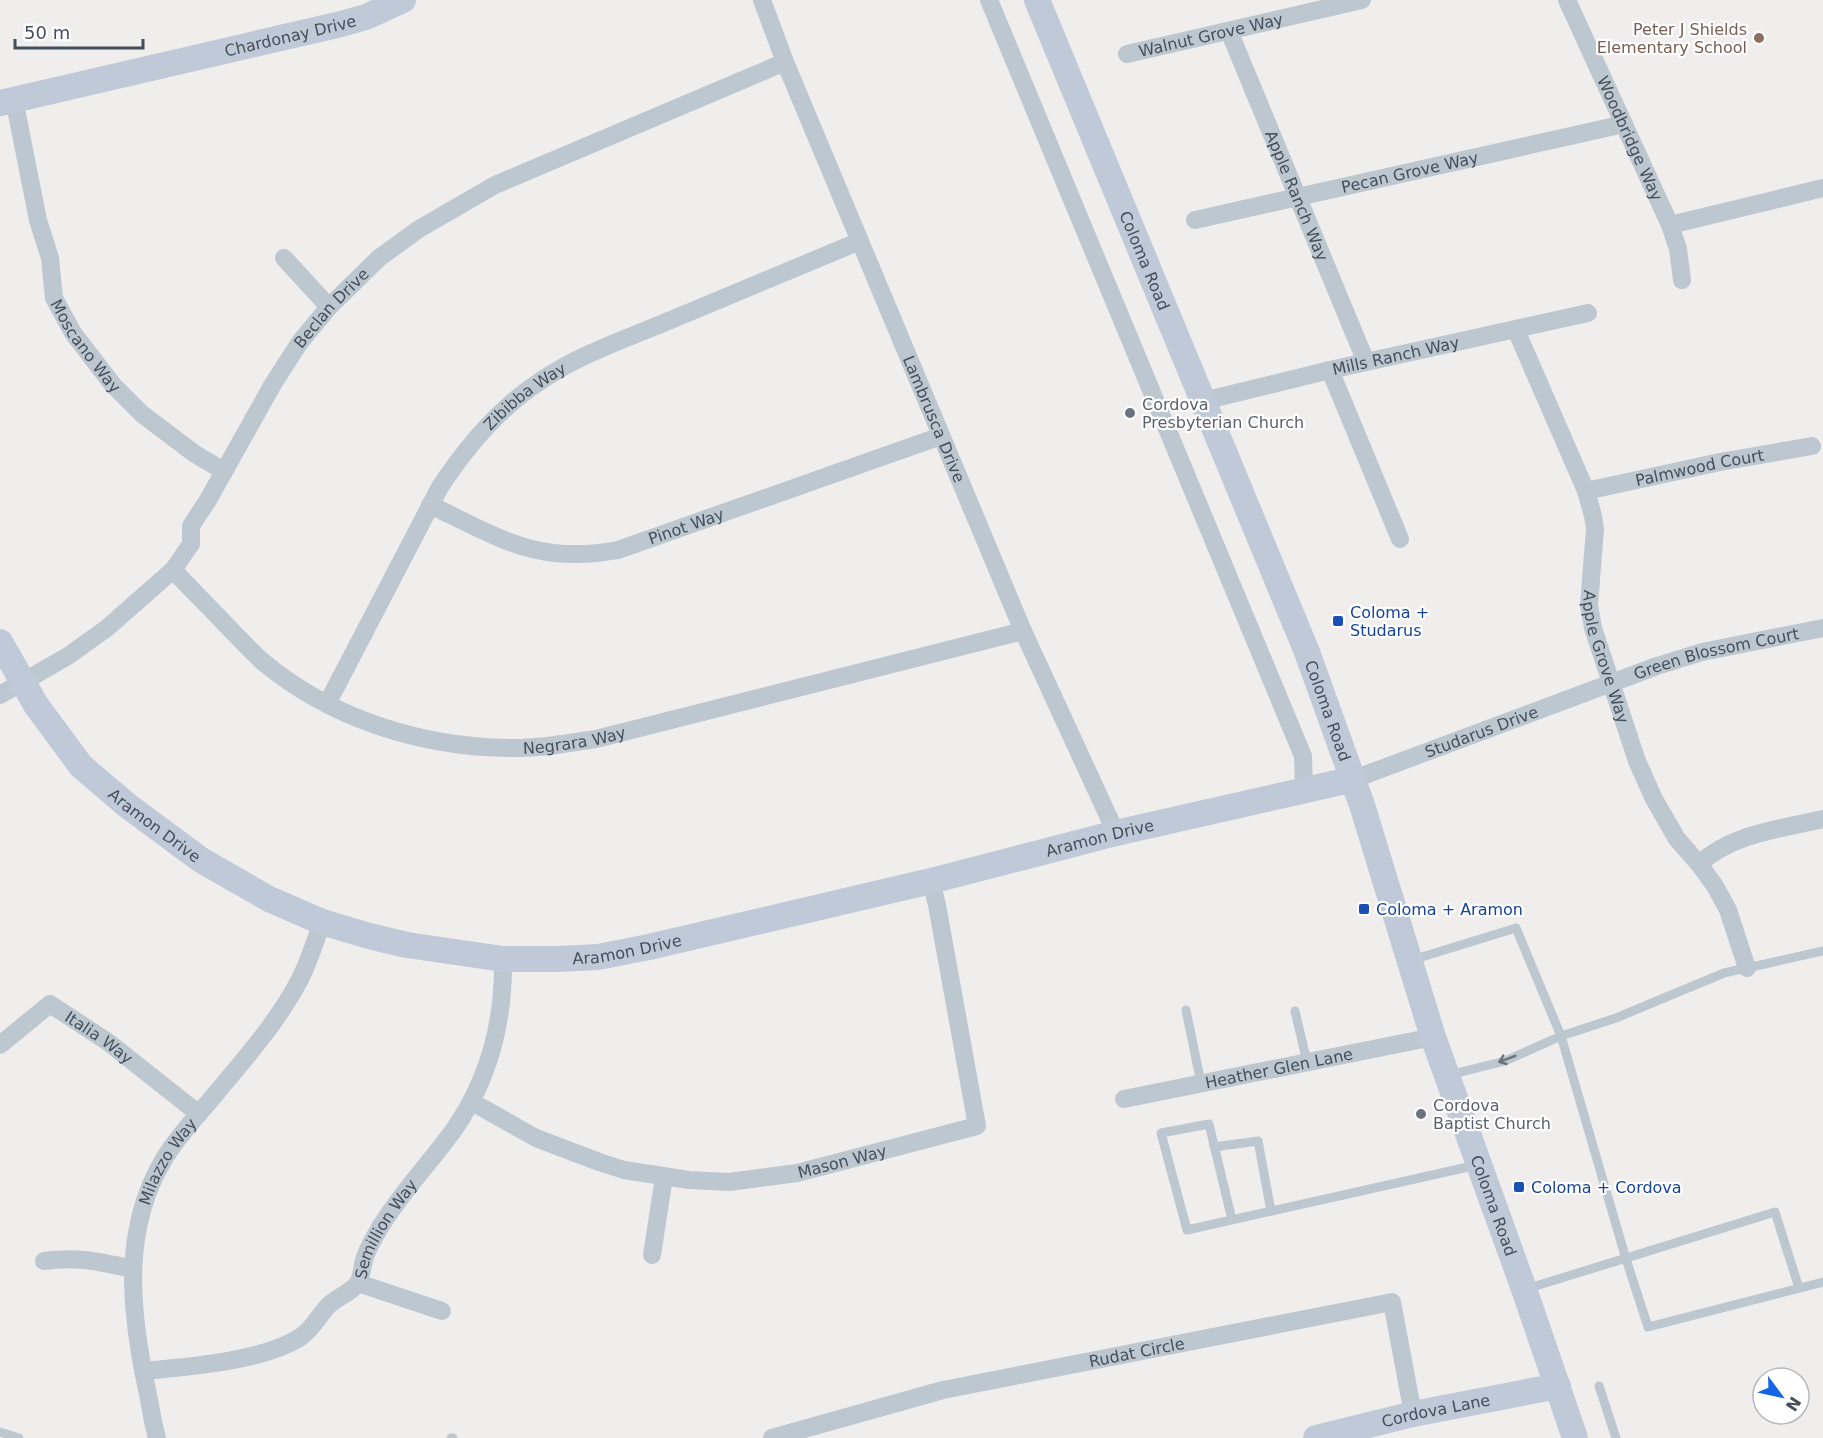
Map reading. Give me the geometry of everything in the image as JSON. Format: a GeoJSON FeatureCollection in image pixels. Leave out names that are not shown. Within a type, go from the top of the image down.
{"type":"FeatureCollection","features":[{"type":"Feature","properties":{"kind":"street","name":"Chardonay Drive"},"geometry":{"type":"LineString","coordinates":[[7,101],[337,25],[366,17],[404,0]]}},
{"type":"Feature","properties":{"kind":"street","name":"Lambrusca Drive"},"geometry":{"type":"LineString","coordinates":[[762,0],[785,62],[1023,631],[1116,833]]}},
{"type":"Feature","properties":{"kind":"street"},"geometry":{"type":"LineString","coordinates":[[989,0],[1303,756],[1304,789]]}},
{"type":"Feature","properties":{"kind":"street","name":"Coloma Road"},"geometry":{"type":"LineString","coordinates":[[1036,0],[1307,652],[1353,779],[1433,1037],[1575,1438]]}},
{"type":"Feature","properties":{"kind":"street","name":"Walnut Grove Way"},"geometry":{"type":"LineString","coordinates":[[1127,54],[1362,0]]}},
{"type":"Feature","properties":{"kind":"street","name":"Woodbridge Way"},"geometry":{"type":"LineString","coordinates":[[1567,0],[1670,225],[1678,249],[1682,280]]}},
{"type":"Feature","properties":{"kind":"street","name":"Apple Ranch Way"},"geometry":{"type":"LineString","coordinates":[[1229,31],[1366,362]]}},
{"type":"Feature","properties":{"kind":"street","name":"Beclan Drive"},"geometry":{"type":"LineString","coordinates":[[0,695],[68,656],[107,628],[172,570],[191,544],[191,526],[273,384],[300,342],[329,307],[379,258],[419,229],[495,185],[785,62]]}},
{"type":"Feature","properties":{"kind":"street","name":"Moscano Way"},"geometry":{"type":"LineString","coordinates":[[7,101],[50,258],[54,298],[68,324],[88,354],[114,386],[142,414],[195,454],[224,471]]}},
{"type":"Feature","properties":{"kind":"street","name":"Pecan Grove Way"},"geometry":{"type":"LineString","coordinates":[[1195,220],[1624,124]]}},
{"type":"Feature","properties":{"kind":"street"},"geometry":{"type":"LineString","coordinates":[[1670,225],[1823,188]]}},
{"type":"Feature","properties":{"kind":"street","name":"Zibibba Way"},"geometry":{"type":"LineString","coordinates":[[327,704],[430,505],[460,457],[483,429],[511,402],[552,373],[582,357],[860,242]]}},
{"type":"Feature","properties":{"kind":"street"},"geometry":{"type":"LineString","coordinates":[[284,258],[329,307]]}},
{"type":"Feature","properties":{"kind":"street","name":"Mills Ranch Way"},"geometry":{"type":"LineString","coordinates":[[1203,401],[1330,370],[1588,313]]}},
{"type":"Feature","properties":{"kind":"street","name":"Apple Grove Way"},"geometry":{"type":"LineString","coordinates":[[1516,330],[1586,491],[1593,516],[1595,529],[1589,604],[1593,628],[1636,761],[1677,839],[1700,864],[1728,910],[1747,968]]}},
{"type":"Feature","properties":{"kind":"street"},"geometry":{"type":"LineString","coordinates":[[1330,370],[1400,540]]}},
{"type":"Feature","properties":{"kind":"street","name":"Pinot Way"},"geometry":{"type":"LineString","coordinates":[[430,505],[512,544],[547,554],[594,555],[618,550],[941,436]]}},
{"type":"Feature","properties":{"kind":"street","name":"Palmwood Court"},"geometry":{"type":"LineString","coordinates":[[1586,491],[1720,462],[1812,446]]}},
{"type":"Feature","properties":{"kind":"street","name":"Negrara Way"},"geometry":{"type":"LineString","coordinates":[[172,570],[261,660],[293,684],[352,716],[389,730],[428,740],[470,746],[512,748],[596,739],[1023,631]]}},
{"type":"Feature","properties":{"kind":"street","name":"Green Blossom Court"},"geometry":{"type":"LineString","coordinates":[[1612,683],[1702,652],[1823,628]]}},
{"type":"Feature","properties":{"kind":"street","name":"Aramon Drive"},"geometry":{"type":"LineString","coordinates":[[0,642],[52,729],[81,766],[128,806],[201,860],[234,881],[322,922],[369,936],[407,945],[503,959],[558,959],[618,953],[931,881],[1116,833],[1353,779]]}},
{"type":"Feature","properties":{"kind":"street","name":"Studarus Drive"},"geometry":{"type":"LineString","coordinates":[[1353,779],[1612,683]]}},
{"type":"Feature","properties":{"kind":"street"},"geometry":{"type":"LineString","coordinates":[[1700,864],[1712,852],[1744,837],[1823,819]]}},
{"type":"Feature","properties":{"kind":"street","name":"Mason Way"},"geometry":{"type":"LineString","coordinates":[[472,1102],[536,1138],[624,1170],[664,1177],[729,1182],[797,1173],[976,1126],[931,881]]}},
{"type":"Feature","properties":{"kind":"street","name":"Milazzo Way"},"geometry":{"type":"LineString","coordinates":[[158,1438],[143,1371],[132,1297],[138,1230],[152,1184],[164,1159],[178,1139],[247,1056],[284,1006],[307,964],[322,922]]}},
{"type":"Feature","properties":{"kind":"street","name":"Semillion Way"},"geometry":{"type":"LineString","coordinates":[[143,1371],[186,1368],[234,1359],[268,1351],[291,1342],[312,1327],[327,1306],[358,1283],[364,1258],[379,1228],[472,1102],[491,1055],[499,1025],[503,989],[503,959]]}},
{"type":"Feature","properties":{"kind":"street","name":"Italia Way"},"geometry":{"type":"LineString","coordinates":[[0,1045],[50,1004],[108,1042],[200,1114]]}},
{"type":"Feature","properties":{"kind":"street","name":"Heather Glen Lane"},"geometry":{"type":"LineString","coordinates":[[1124,1099],[1433,1037]]}},
{"type":"Feature","properties":{"kind":"street"},"geometry":{"type":"LineString","coordinates":[[652,1255],[664,1177]]}},
{"type":"Feature","properties":{"kind":"street"},"geometry":{"type":"LineString","coordinates":[[44,1261],[66,1258],[89,1260],[133,1269]]}},
{"type":"Feature","properties":{"kind":"street"},"geometry":{"type":"LineString","coordinates":[[358,1283],[442,1311]]}},
{"type":"Feature","properties":{"kind":"street","name":"Rudat Circle"},"geometry":{"type":"LineString","coordinates":[[772,1438],[943,1390],[1392,1302],[1413,1414]]}},
{"type":"Feature","properties":{"kind":"street","name":"Cordova Lane"},"geometry":{"type":"LineString","coordinates":[[1316,1438],[1363,1432],[1413,1414],[1558,1386]]}},
{"type":"Feature","properties":{"kind":"lane"},"geometry":{"type":"LineString","coordinates":[[1410,961],[1516,928],[1561,1036],[1648,1327],[1823,1282]]}},
{"type":"Feature","properties":{"kind":"lane"},"geometry":{"type":"LineString","coordinates":[[1447,1075],[1505,1061],[1561,1036],[1616,1018],[1724,973],[1823,951]]}},
{"type":"Feature","properties":{"kind":"lane"},"geometry":{"type":"LineString","coordinates":[[1186,1010],[1201,1083]]}},
{"type":"Feature","properties":{"kind":"lane"},"geometry":{"type":"LineString","coordinates":[[1295,1011],[1307,1062]]}},
{"type":"Feature","properties":{"kind":"lane"},"geometry":{"type":"LineString","coordinates":[[1232,1220],[1209,1124],[1161,1133],[1187,1230],[1480,1165]]}},
{"type":"Feature","properties":{"kind":"lane"},"geometry":{"type":"LineString","coordinates":[[1214,1147],[1258,1141],[1271,1211]]}},
{"type":"Feature","properties":{"kind":"lane"},"geometry":{"type":"LineString","coordinates":[[1524,1289],[1775,1212],[1799,1288]]}},
{"type":"Feature","properties":{"kind":"lane"},"geometry":{"type":"LineString","coordinates":[[1599,1386],[1616,1438]]}},
{"type":"Feature","properties":{"kind":"lane"},"geometry":{"type":"LineString","coordinates":[[0,1432],[19,1438]]}},
{"type":"Feature","properties":{"kind":"place","name":"Peter J Shields Elementary School"},"geometry":{"type":"Point","coordinates":[1759,38]}},
{"type":"Feature","properties":{"kind":"place","name":"Cordova Presbyterian Church"},"geometry":{"type":"Point","coordinates":[1130,413]}},
{"type":"Feature","properties":{"kind":"place","name":"Coloma + Studarus"},"geometry":{"type":"Point","coordinates":[1338,621]}},
{"type":"Feature","properties":{"kind":"place","name":"Coloma + Aramon"},"geometry":{"type":"Point","coordinates":[1364,909]}},
{"type":"Feature","properties":{"kind":"place","name":"Cordova Baptist Church"},"geometry":{"type":"Point","coordinates":[1421,1114]}},
{"type":"Feature","properties":{"kind":"place","name":"Coloma + Cordova"},"geometry":{"type":"Point","coordinates":[1519,1187]}}]}
